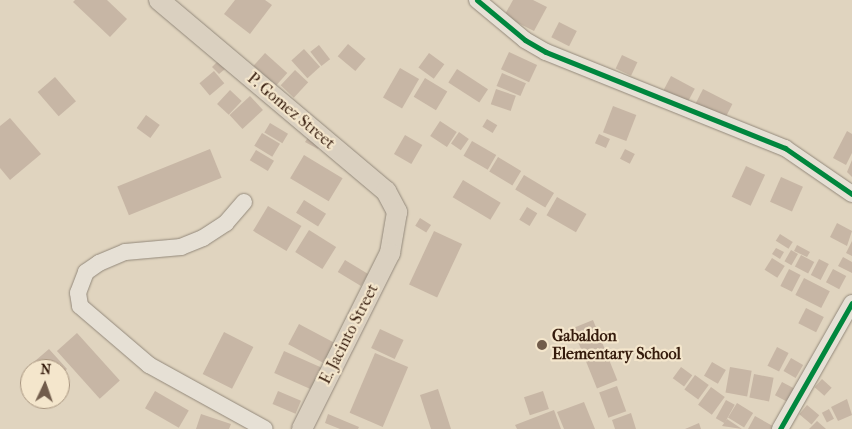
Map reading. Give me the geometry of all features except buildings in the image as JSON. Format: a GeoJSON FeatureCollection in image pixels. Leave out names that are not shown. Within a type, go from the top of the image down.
{"type":"FeatureCollection","features":[{"type":"Feature","properties":{"kind":"main road","name":"P. Gomez Street"},"geometry":{"type":"LineString","coordinates":[[159,0],[386,191],[396,212],[395,238]]}},
{"type":"Feature","properties":{"kind":"main road","name":"E. Jacinto Street"},"geometry":{"type":"LineString","coordinates":[[302,429],[395,238]]}},
{"type":"Feature","properties":{"kind":"street"},"geometry":{"type":"LineString","coordinates":[[477,0],[524,40],[546,52],[786,148],[852,194]]}},
{"type":"Feature","properties":{"kind":"street"},"geometry":{"type":"LineString","coordinates":[[244,202],[226,223],[203,238],[181,247],[125,252],[98,263],[80,282],[78,293],[80,306],[149,365],[265,429]]}},
{"type":"Feature","properties":{"kind":"street"},"geometry":{"type":"LineString","coordinates":[[780,429],[852,303]]}},
{"type":"Feature","properties":{"kind":"cycle path"},"geometry":{"type":"LineString","coordinates":[[477,0],[525,40],[546,52],[785,148],[852,194]]}},
{"type":"Feature","properties":{"kind":"cycle path"},"geometry":{"type":"LineString","coordinates":[[780,429],[852,303]]}},
{"type":"Feature","properties":{"kind":"place","name":"Gabaldon Elementary School"},"geometry":{"type":"Point","coordinates":[542,345]}}]}
